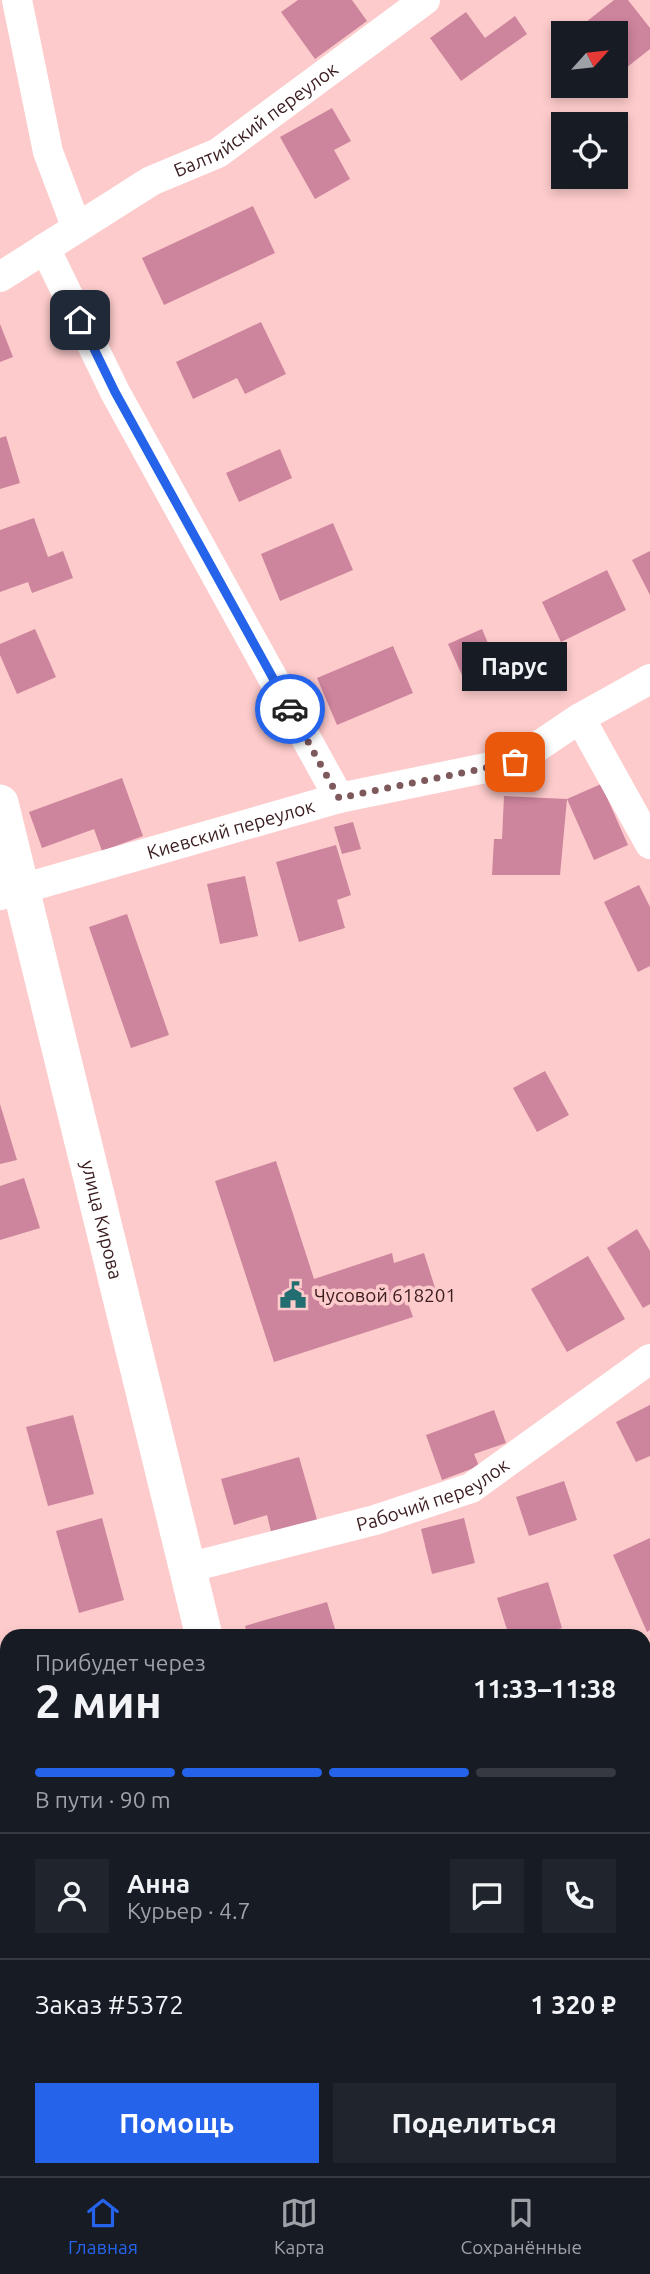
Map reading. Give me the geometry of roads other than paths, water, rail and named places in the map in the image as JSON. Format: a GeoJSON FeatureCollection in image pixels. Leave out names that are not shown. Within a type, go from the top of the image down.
{"type":"FeatureCollection","features":[{"type":"Feature","properties":{"kind":"street"},"geometry":{"type":"LineString","coordinates":[[17,0],[48,152],[76,226]]}},
{"type":"Feature","properties":{"kind":"street","name":"Балтийский переулок"},"geometry":{"type":"LineString","coordinates":[[0,277],[76,226],[152,181],[218,153],[425,0]]}},
{"type":"Feature","properties":{"kind":"street"},"geometry":{"type":"LineString","coordinates":[[45,248],[115,392],[339,798]]}},
{"type":"Feature","properties":{"kind":"street","name":"Киевский переулок"},"geometry":{"type":"LineString","coordinates":[[11,891],[339,798],[515,762],[580,718],[650,679]]}},
{"type":"Feature","properties":{"kind":"street"},"geometry":{"type":"LineString","coordinates":[[580,718],[650,844]]}},
{"type":"Feature","properties":{"kind":"street","name":"улица Кирова"},"geometry":{"type":"LineString","coordinates":[[0,803],[11,891],[202,1629]]}},
{"type":"Feature","properties":{"kind":"street","name":"Рабочий переулок"},"geometry":{"type":"LineString","coordinates":[[187,1568],[375,1520],[471,1488],[650,1359]]}},
{"type":"Feature","properties":{"kind":"place","name":"Парус"},"geometry":{"type":"Point","coordinates":[515,762]}},
{"type":"Feature","properties":{"kind":"place","name":"Чусовой 618201"},"geometry":{"type":"Point","coordinates":[293,1295]}}]}
